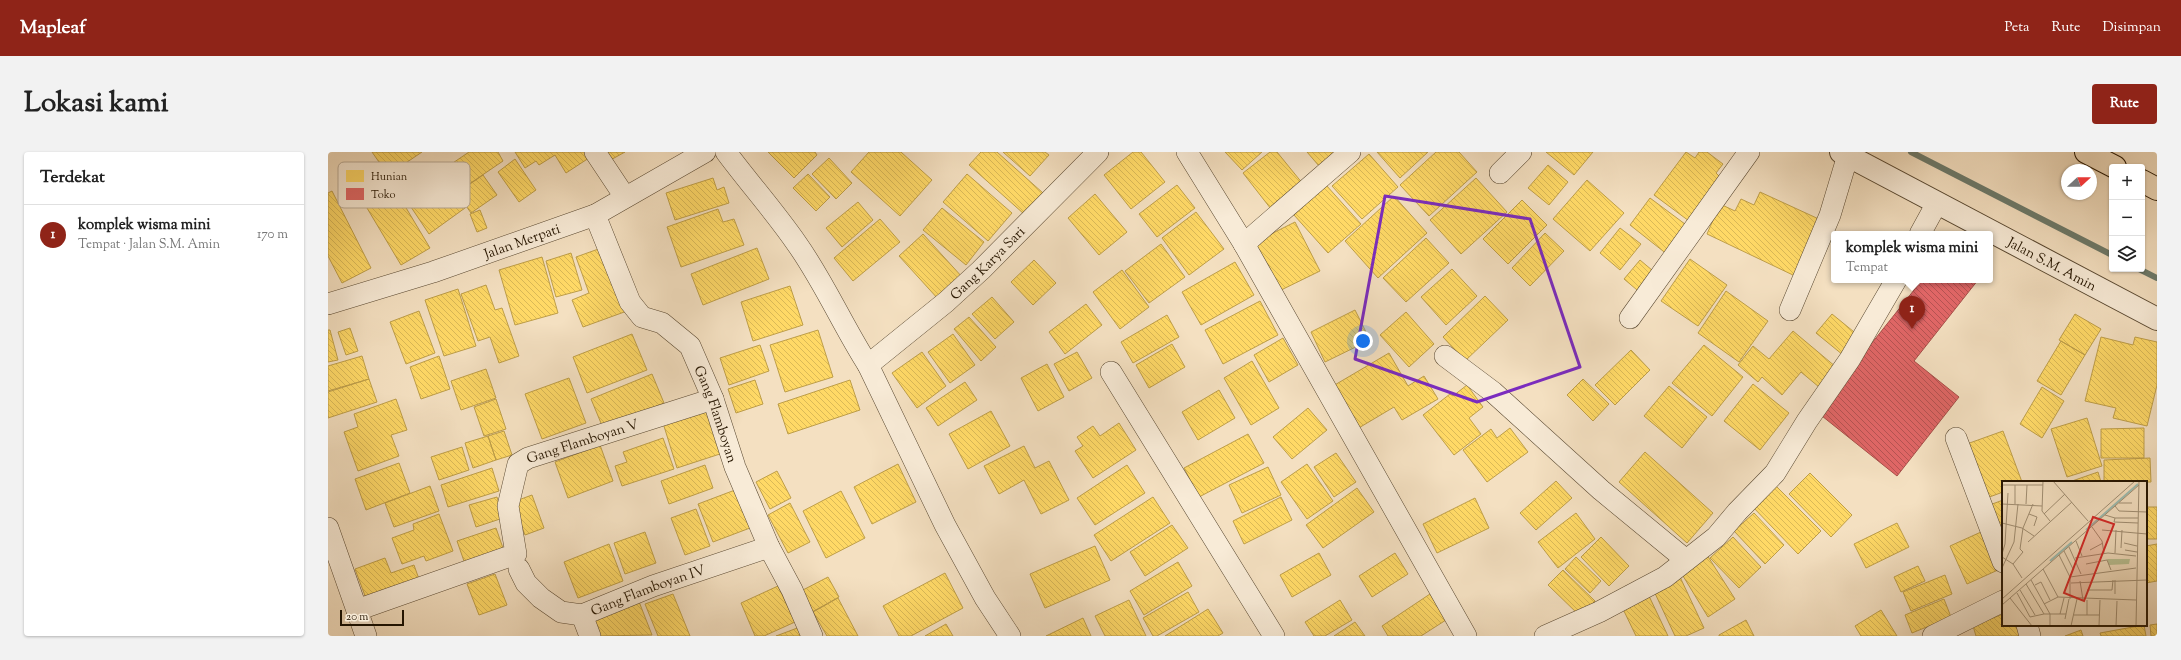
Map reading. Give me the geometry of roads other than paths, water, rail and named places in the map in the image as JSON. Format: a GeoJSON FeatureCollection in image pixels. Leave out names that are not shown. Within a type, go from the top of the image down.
{"type":"FeatureCollection","features":[{"type":"Feature","properties":{"kind":"highway"},"geometry":{"type":"LineString","coordinates":[[2086,152],[2109,164]]}},
{"type":"Feature","properties":{"kind":"highway"},"geometry":{"type":"LineString","coordinates":[[2145,183],[2157,189]]}},
{"type":"Feature","properties":{"kind":"street"},"geometry":{"type":"LineString","coordinates":[[595,152],[625,197]]}},
{"type":"Feature","properties":{"kind":"street","name":"Jalan Merpati"},"geometry":{"type":"LineString","coordinates":[[328,304],[433,272],[596,215],[704,152]]}},
{"type":"Feature","properties":{"kind":"street"},"geometry":{"type":"LineString","coordinates":[[726,152],[797,243],[868,365],[949,531],[985,598],[1010,636]]}},
{"type":"Feature","properties":{"kind":"street","name":"Gang Karya Sari"},"geometry":{"type":"LineString","coordinates":[[868,365],[946,302],[981,270],[1098,152]]}},
{"type":"Feature","properties":{"kind":"street"},"geometry":{"type":"LineString","coordinates":[[1187,152],[1244,244],[1466,636]]}},
{"type":"Feature","properties":{"kind":"street"},"geometry":{"type":"LineString","coordinates":[[1244,244],[1350,152]]}},
{"type":"Feature","properties":{"kind":"street"},"geometry":{"type":"LineString","coordinates":[[1500,173],[1521,152]]}},
{"type":"Feature","properties":{"kind":"street"},"geometry":{"type":"LineString","coordinates":[[1630,318],[1749,152]]}},
{"type":"Feature","properties":{"kind":"street"},"geometry":{"type":"LineString","coordinates":[[1790,310],[1830,215],[1845,154]]}},
{"type":"Feature","properties":{"kind":"street","name":"Jalan S.M. Amin"},"geometry":{"type":"LineString","coordinates":[[1845,154],[1992,231]]}},
{"type":"Feature","properties":{"kind":"street"},"geometry":{"type":"LineString","coordinates":[[1922,231],[1937,202]]}},
{"type":"Feature","properties":{"kind":"street","name":"Gang Flamboyan"},"geometry":{"type":"LineString","coordinates":[[596,215],[630,302],[642,317],[662,323],[690,346],[713,399],[735,468],[812,636]]}},
{"type":"Feature","properties":{"kind":"street","name":"Jalan S.M. Amin"},"geometry":{"type":"LineString","coordinates":[[1993,232],[2157,319]]}},
{"type":"Feature","properties":{"kind":"street"},"geometry":{"type":"LineString","coordinates":[[1545,636],[1599,612],[1665,576],[1716,537],[1737,512],[1775,474],[1807,421],[1850,359],[1894,283]]}},
{"type":"Feature","properties":{"kind":"street"},"geometry":{"type":"LineString","coordinates":[[1445,356],[1493,392],[1601,490],[1686,560]]}},
{"type":"Feature","properties":{"kind":"street"},"geometry":{"type":"LineString","coordinates":[[1111,372],[1274,636]]}},
{"type":"Feature","properties":{"kind":"street","name":"Gang Flamboyan V"},"geometry":{"type":"LineString","coordinates":[[518,561],[508,506],[518,464],[528,458],[713,399]]}},
{"type":"Feature","properties":{"kind":"street"},"geometry":{"type":"LineString","coordinates":[[1956,438],[2002,559]]}},
{"type":"Feature","properties":{"kind":"street"},"geometry":{"type":"LineString","coordinates":[[328,528],[366,636]]}},
{"type":"Feature","properties":{"kind":"street","name":"Gang Flamboyan IV"},"geometry":{"type":"LineString","coordinates":[[518,561],[526,583],[540,598],[561,612],[582,615],[653,586],[770,547]]}},
{"type":"Feature","properties":{"kind":"street"},"geometry":{"type":"LineString","coordinates":[[357,610],[518,561]]}},
{"type":"Feature","properties":{"kind":"street"},"geometry":{"type":"LineString","coordinates":[[1933,636],[2002,602]]}},
{"type":"Feature","properties":{"kind":"street"},"geometry":{"type":"LineString","coordinates":[[582,615],[590,636]]}},
{"type":"Feature","properties":{"kind":"street"},"geometry":{"type":"LineString","coordinates":[[2027,626],[2030,636]]}},
{"type":"Feature","properties":{"kind":"waterway"},"geometry":{"type":"LineString","coordinates":[[1911,152],[2109,253]]}},
{"type":"Feature","properties":{"kind":"waterway"},"geometry":{"type":"LineString","coordinates":[[2145,272],[2157,278]]}},
{"type":"Feature","properties":{"kind":"place","name":"komplek wisma mini"},"geometry":{"type":"Point","coordinates":[1912,329]}}]}
